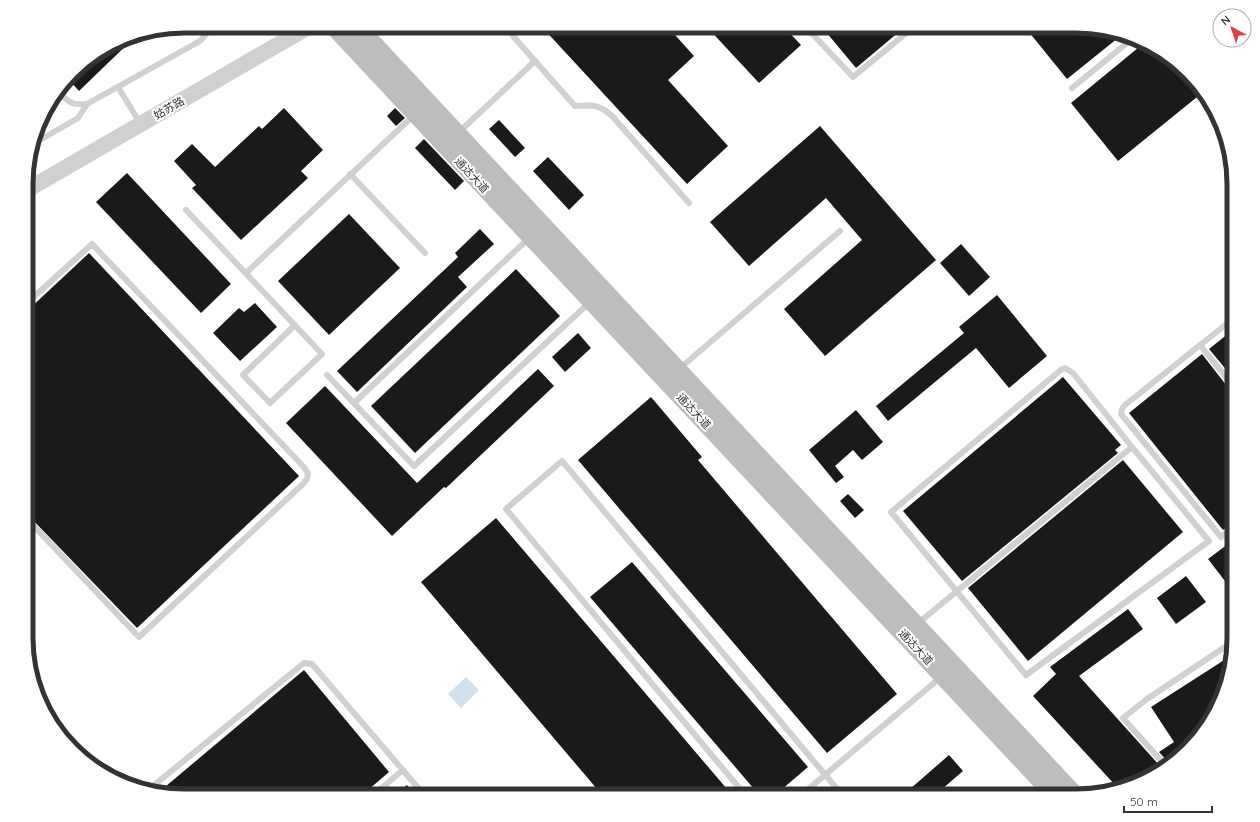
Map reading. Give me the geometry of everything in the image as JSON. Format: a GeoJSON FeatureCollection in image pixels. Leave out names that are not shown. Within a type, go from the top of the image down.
{"type":"FeatureCollection","features":[{"type":"Feature","properties":{"kind":"main road","name":"通达大道"},"geometry":{"type":"LineString","coordinates":[[341,33],[421,107],[949,671],[1069,789]]}},
{"type":"Feature","properties":{"kind":"main road","name":"通达大道"},"geometry":{"type":"LineString","coordinates":[[363,33],[421,107]]}},
{"type":"Feature","properties":{"kind":"main road","name":"通达大道"},"geometry":{"type":"LineString","coordinates":[[672,375],[916,625],[949,671],[1049,789]]}},
{"type":"Feature","properties":{"kind":"street","name":"姑苏路"},"geometry":{"type":"LineString","coordinates":[[33,186],[298,33]]}},
{"type":"Feature","properties":{"kind":"lane"},"geometry":{"type":"LineString","coordinates":[[61,96],[76,105],[87,104],[200,41],[207,33]]}},
{"type":"Feature","properties":{"kind":"lane"},"geometry":{"type":"LineString","coordinates":[[512,33],[575,106],[588,105],[600,107],[612,116],[689,203]]}},
{"type":"Feature","properties":{"kind":"lane"},"geometry":{"type":"LineString","coordinates":[[812,33],[854,77],[906,33]]}},
{"type":"Feature","properties":{"kind":"lane"},"geometry":{"type":"LineString","coordinates":[[1072,88],[1128,42]]}},
{"type":"Feature","properties":{"kind":"lane"},"geometry":{"type":"LineString","coordinates":[[451,139],[535,61]]}},
{"type":"Feature","properties":{"kind":"lane"},"geometry":{"type":"LineString","coordinates":[[118,87],[140,124]]}},
{"type":"Feature","properties":{"kind":"lane"},"geometry":{"type":"LineString","coordinates":[[40,140],[78,118],[87,104]]}},
{"type":"Feature","properties":{"kind":"lane"},"geometry":{"type":"LineString","coordinates":[[246,273],[421,107]]}},
{"type":"Feature","properties":{"kind":"lane"},"geometry":{"type":"LineString","coordinates":[[350,174],[424,253]]}},
{"type":"Feature","properties":{"kind":"lane"},"geometry":{"type":"LineString","coordinates":[[186,210],[246,273],[295,325],[322,354],[270,404],[243,375],[295,325]]}},
{"type":"Feature","properties":{"kind":"lane"},"geometry":{"type":"LineString","coordinates":[[354,403],[537,231]]}},
{"type":"Feature","properties":{"kind":"lane"},"geometry":{"type":"LineString","coordinates":[[672,375],[840,231]]}},
{"type":"Feature","properties":{"kind":"lane"},"geometry":{"type":"LineString","coordinates":[[33,298],[92,244],[308,473],[307,479],[304,483],[139,637],[33,526]]}},
{"type":"Feature","properties":{"kind":"lane"},"geometry":{"type":"LineString","coordinates":[[327,375],[414,466],[597,295]]}},
{"type":"Feature","properties":{"kind":"lane"},"geometry":{"type":"LineString","coordinates":[[1227,324],[1125,406],[1121,414],[1221,537],[1227,532]]}},
{"type":"Feature","properties":{"kind":"lane"},"geometry":{"type":"LineString","coordinates":[[1200,345],[1227,378]]}},
{"type":"Feature","properties":{"kind":"lane"},"geometry":{"type":"LineString","coordinates":[[1065,368],[1073,373],[1132,446],[1209,541],[1026,675],[892,512],[1065,368]]}},
{"type":"Feature","properties":{"kind":"lane"},"geometry":{"type":"LineString","coordinates":[[916,625],[1132,446]]}},
{"type":"Feature","properties":{"kind":"lane"},"geometry":{"type":"LineString","coordinates":[[740,789],[506,509],[562,461],[837,789]]}},
{"type":"Feature","properties":{"kind":"lane"},"geometry":{"type":"LineString","coordinates":[[1162,762],[1123,718],[1147,698],[1227,646]]}},
{"type":"Feature","properties":{"kind":"lane"},"geometry":{"type":"LineString","coordinates":[[153,786],[304,663],[312,664],[419,789]]}},
{"type":"Feature","properties":{"kind":"lane"},"geometry":{"type":"LineString","coordinates":[[808,789],[949,671]]}},
{"type":"Feature","properties":{"kind":"lane"},"geometry":{"type":"LineString","coordinates":[[380,789],[403,770]]}},
{"type":"Feature","properties":{"kind":"water"},"geometry":{"type":"Polygon","coordinates":[[[466,677],[479,690],[461,708],[448,694],[466,677]]]}},
{"type":"Feature","properties":{"kind":"building"},"geometry":{"type":"Polygon","coordinates":[[[547,33],[673,33],[694,56],[668,80],[728,146],[687,184],[547,33]]]}},
{"type":"Feature","properties":{"kind":"building"},"geometry":{"type":"Polygon","coordinates":[[[713,33],[790,33],[801,45],[759,83],[713,33]]]}},
{"type":"Feature","properties":{"kind":"building"},"geometry":{"type":"Polygon","coordinates":[[[827,33],[898,33],[856,68],[827,33]]]}},
{"type":"Feature","properties":{"kind":"building"},"geometry":{"type":"Polygon","coordinates":[[[1030,33],[1086,33],[1117,39],[1067,79],[1030,33]]]}},
{"type":"Feature","properties":{"kind":"building"},"geometry":{"type":"Polygon","coordinates":[[[127,45],[79,91],[72,83],[77,77],[100,58],[127,45]]]}},
{"type":"Feature","properties":{"kind":"building"},"geometry":{"type":"Polygon","coordinates":[[[1139,47],[1168,64],[1183,77],[1199,96],[1118,161],[1071,103],[1139,47]]]}},
{"type":"Feature","properties":{"kind":"building"},"geometry":{"type":"Polygon","coordinates":[[[284,108],[323,150],[301,171],[308,178],[241,240],[192,188],[196,185],[174,161],[192,144],[215,167],[259,126],[262,129],[284,108]]]}},
{"type":"Feature","properties":{"kind":"building"},"geometry":{"type":"Polygon","coordinates":[[[395,108],[405,118],[396,126],[387,116],[395,108]]]}},
{"type":"Feature","properties":{"kind":"building"},"geometry":{"type":"Polygon","coordinates":[[[499,120],[525,148],[515,157],[489,129],[499,120]]]}},
{"type":"Feature","properties":{"kind":"building"},"geometry":{"type":"Polygon","coordinates":[[[820,126],[936,260],[825,356],[784,309],[862,240],[826,198],[749,266],[710,222],[820,126]]]}},
{"type":"Feature","properties":{"kind":"building"},"geometry":{"type":"Polygon","coordinates":[[[424,139],[464,181],[455,190],[415,148],[424,139]]]}},
{"type":"Feature","properties":{"kind":"building"},"geometry":{"type":"Polygon","coordinates":[[[548,157],[584,195],[569,210],[533,171],[548,157]]]}},
{"type":"Feature","properties":{"kind":"building"},"geometry":{"type":"Polygon","coordinates":[[[127,173],[231,284],[201,313],[96,202],[127,173]]]}},
{"type":"Feature","properties":{"kind":"building"},"geometry":{"type":"Polygon","coordinates":[[[349,214],[400,268],[329,335],[278,281],[349,214]]]}},
{"type":"Feature","properties":{"kind":"building"},"geometry":{"type":"Polygon","coordinates":[[[480,229],[494,244],[458,277],[467,287],[357,392],[337,371],[458,257],[455,253],[480,229]]]}},
{"type":"Feature","properties":{"kind":"building"},"geometry":{"type":"Polygon","coordinates":[[[961,244],[990,277],[969,296],[940,263],[961,244]]]}},
{"type":"Feature","properties":{"kind":"building"},"geometry":{"type":"Polygon","coordinates":[[[89,253],[299,476],[137,628],[33,520],[33,305],[89,253]]]}},
{"type":"Feature","properties":{"kind":"building"},"geometry":{"type":"Polygon","coordinates":[[[516,269],[560,316],[415,453],[371,406],[516,269]]]}},
{"type":"Feature","properties":{"kind":"building"},"geometry":{"type":"Polygon","coordinates":[[[997,295],[1047,356],[1009,388],[976,348],[888,421],[876,406],[964,333],[959,327],[997,295]]]}},
{"type":"Feature","properties":{"kind":"building"},"geometry":{"type":"Polygon","coordinates":[[[255,303],[277,327],[240,361],[213,333],[239,308],[244,312],[255,303]]]}},
{"type":"Feature","properties":{"kind":"building"},"geometry":{"type":"Polygon","coordinates":[[[578,333],[591,348],[565,372],[552,357],[578,333]]]}},
{"type":"Feature","properties":{"kind":"building"},"geometry":{"type":"Polygon","coordinates":[[[1227,335],[1227,371],[1209,349],[1227,335]]]}},
{"type":"Feature","properties":{"kind":"building"},"geometry":{"type":"Polygon","coordinates":[[[1202,354],[1227,386],[1227,527],[1223,530],[1129,413],[1202,354]]]}},
{"type":"Feature","properties":{"kind":"building"},"geometry":{"type":"Polygon","coordinates":[[[538,369],[554,386],[446,488],[444,487],[392,536],[286,423],[325,386],[417,483],[538,369]]]}},
{"type":"Feature","properties":{"kind":"building"},"geometry":{"type":"Polygon","coordinates":[[[1063,377],[1121,445],[1115,450],[1118,453],[962,581],[903,511],[1063,377]]]}},
{"type":"Feature","properties":{"kind":"building"},"geometry":{"type":"Polygon","coordinates":[[[651,397],[702,457],[698,460],[897,694],[827,753],[578,460],[651,397]]]}},
{"type":"Feature","properties":{"kind":"building"},"geometry":{"type":"Polygon","coordinates":[[[856,410],[883,442],[862,460],[853,450],[835,466],[844,477],[836,483],[809,450],[856,410]]]}},
{"type":"Feature","properties":{"kind":"building"},"geometry":{"type":"Polygon","coordinates":[[[1123,460],[1183,532],[1028,661],[968,588],[1123,460]]]}},
{"type":"Feature","properties":{"kind":"building"},"geometry":{"type":"Polygon","coordinates":[[[848,494],[864,510],[855,518],[840,501],[848,494]]]}},
{"type":"Feature","properties":{"kind":"building"},"geometry":{"type":"Polygon","coordinates":[[[496,518],[727,789],[597,789],[421,582],[496,518]]]}},
{"type":"Feature","properties":{"kind":"building"},"geometry":{"type":"Polygon","coordinates":[[[1227,545],[1227,584],[1208,559],[1227,545]]]}},
{"type":"Feature","properties":{"kind":"building"},"geometry":{"type":"Polygon","coordinates":[[[632,562],[808,767],[782,789],[754,789],[590,597],[632,562]]]}},
{"type":"Feature","properties":{"kind":"building"},"geometry":{"type":"Polygon","coordinates":[[[1186,576],[1206,602],[1176,624],[1157,598],[1186,576]]]}},
{"type":"Feature","properties":{"kind":"building"},"geometry":{"type":"Polygon","coordinates":[[[1128,609],[1143,629],[1079,676],[1159,765],[1134,777],[1114,784],[1033,696],[1056,674],[1050,667],[1128,609]]]}},
{"type":"Feature","properties":{"kind":"building"},"geometry":{"type":"Polygon","coordinates":[[[1226,659],[1219,686],[1202,722],[1183,745],[1166,760],[1159,752],[1174,742],[1151,707],[1226,659]]]}},
{"type":"Feature","properties":{"kind":"building"},"geometry":{"type":"Polygon","coordinates":[[[304,670],[389,772],[369,789],[164,788],[304,670]]]}},
{"type":"Feature","properties":{"kind":"building"},"geometry":{"type":"Polygon","coordinates":[[[949,755],[963,771],[942,789],[910,789],[949,755]]]}},
{"type":"Feature","properties":{"kind":"building"},"geometry":{"type":"Polygon","coordinates":[[[407,785],[410,789],[402,789],[407,785]]]}}]}
